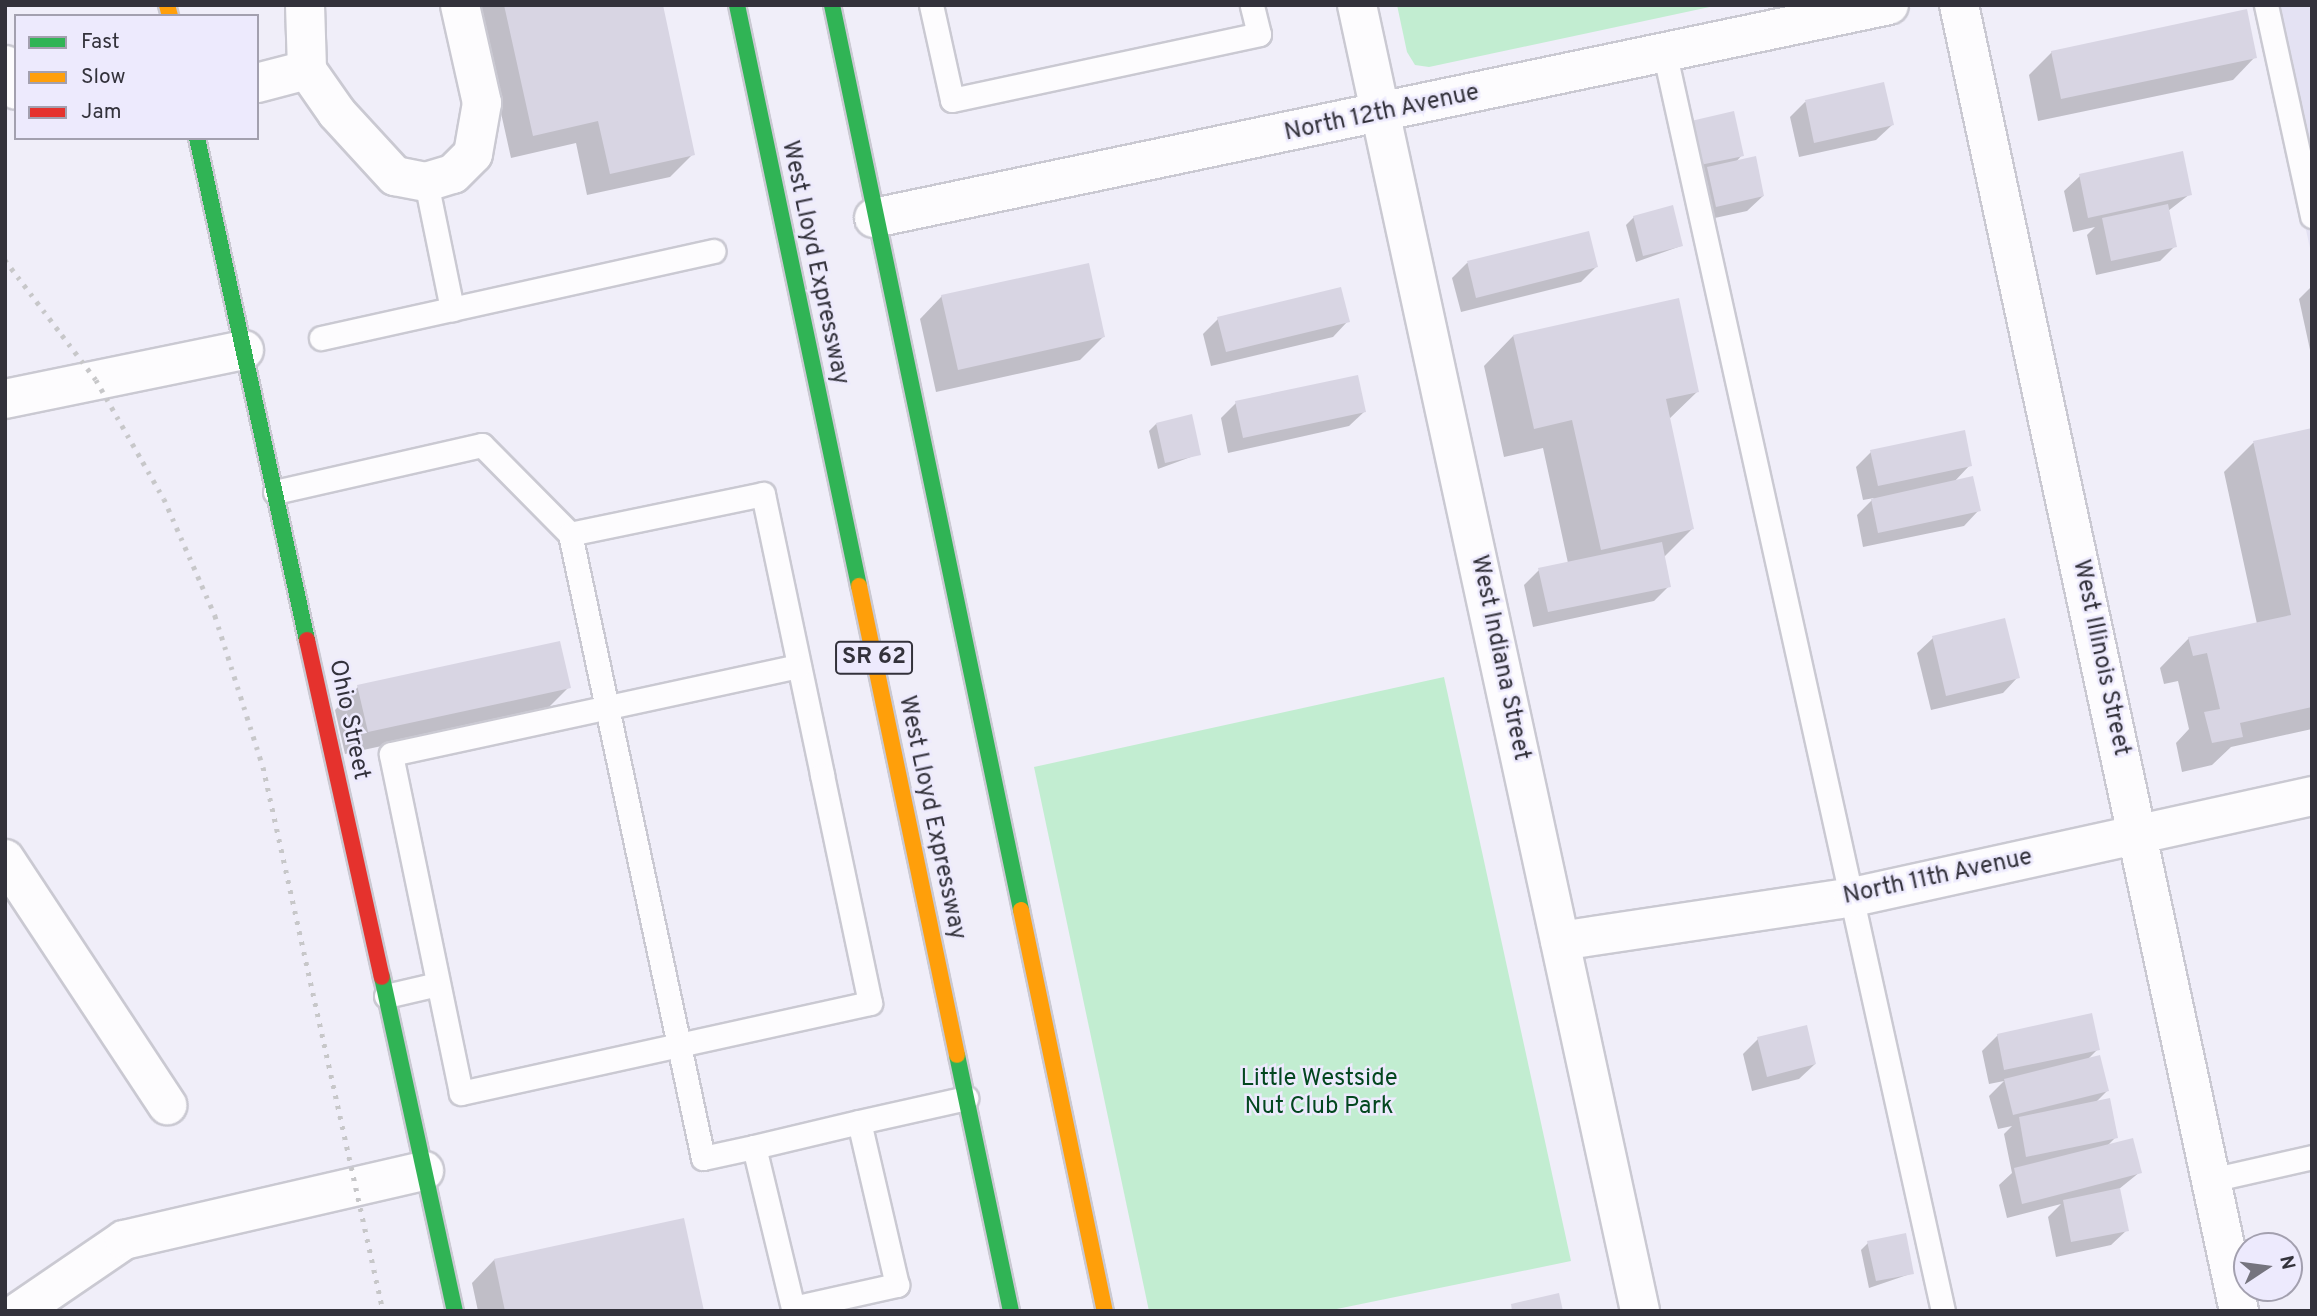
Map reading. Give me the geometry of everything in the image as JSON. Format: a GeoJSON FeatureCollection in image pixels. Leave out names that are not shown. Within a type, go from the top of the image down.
{"type":"FeatureCollection","features":[{"type":"Feature","properties":{"kind":"main road","name":"West Lloyd Expressway"},"geometry":{"type":"LineString","coordinates":[[737,5],[1011,1311]]}},
{"type":"Feature","properties":{"kind":"main road"},"geometry":{"type":"LineString","coordinates":[[832,5],[874,218],[1105,1311]]}},
{"type":"Feature","properties":{"kind":"main road","name":"Ohio Street"},"geometry":{"type":"LineString","coordinates":[[197,140],[455,1311]]}},
{"type":"Feature","properties":{"kind":"street"},"geometry":{"type":"LineString","coordinates":[[305,5],[307,70],[395,176],[426,182],[453,174],[474,154],[482,103],[460,5]]}},
{"type":"Feature","properties":{"kind":"street","name":"West Indiana Street"},"geometry":{"type":"LineString","coordinates":[[1357,5],[1640,1311]]}},
{"type":"Feature","properties":{"kind":"street","name":"North 12th Avenue"},"geometry":{"type":"LineString","coordinates":[[874,218],[1380,115],[1889,5]]}},
{"type":"Feature","properties":{"kind":"street","name":"West Illinois Street"},"geometry":{"type":"LineString","coordinates":[[1959,5],[2239,1311]]}},
{"type":"Feature","properties":{"kind":"street"},"geometry":{"type":"LineString","coordinates":[[5,65],[14,85]]}},
{"type":"Feature","properties":{"kind":"street"},"geometry":{"type":"LineString","coordinates":[[259,82],[307,70]]}},
{"type":"Feature","properties":{"kind":"street"},"geometry":{"type":"LineString","coordinates":[[5,399],[244,350]]}},
{"type":"Feature","properties":{"kind":"street","name":"North 11th Avenue"},"geometry":{"type":"LineString","coordinates":[[1560,940],[1853,897],[2312,796]]}},
{"type":"Feature","properties":{"kind":"street"},"geometry":{"type":"LineString","coordinates":[[5,859],[167,1105]]}},
{"type":"Feature","properties":{"kind":"street"},"geometry":{"type":"LineString","coordinates":[[20,1311],[124,1240],[424,1171]]}},
{"type":"Feature","properties":{"kind":"lane"},"geometry":{"type":"LineString","coordinates":[[931,5],[952,100],[1259,34],[1252,5]]}},
{"type":"Feature","properties":{"kind":"lane"},"geometry":{"type":"LineString","coordinates":[[2266,5],[2312,216]]}},
{"type":"Feature","properties":{"kind":"lane"},"geometry":{"type":"LineString","coordinates":[[1665,55],[1943,1311]]}},
{"type":"Feature","properties":{"kind":"lane"},"geometry":{"type":"LineString","coordinates":[[426,182],[452,309]]}},
{"type":"Feature","properties":{"kind":"lane"},"geometry":{"type":"LineString","coordinates":[[321,338],[713,251]]}},
{"type":"Feature","properties":{"kind":"lane"},"geometry":{"type":"LineString","coordinates":[[275,492],[482,445],[570,534],[703,1158],[966,1098]]}},
{"type":"Feature","properties":{"kind":"lane"},"geometry":{"type":"LineString","coordinates":[[570,534],[763,494],[870,1003],[461,1093],[391,754],[799,666]]}},
{"type":"Feature","properties":{"kind":"lane"},"geometry":{"type":"LineString","coordinates":[[386,996],[438,984]]}},
{"type":"Feature","properties":{"kind":"lane"},"geometry":{"type":"LineString","coordinates":[[754,1147],[793,1308],[897,1285],[859,1122]]}},
{"type":"Feature","properties":{"kind":"lane"},"geometry":{"type":"LineString","coordinates":[[2211,1180],[2312,1157]]}},
{"type":"Feature","properties":{"kind":"shaded area"},"geometry":{"type":"Polygon","coordinates":[[[2256,5],[2312,5],[2312,257],[2256,5]]]}},
{"type":"Feature","properties":{"kind":"green space"},"geometry":{"type":"Polygon","coordinates":[[[1397,5],[1719,5],[1429,67],[1415,65],[1407,52],[1397,5]]]}},
{"type":"Feature","properties":{"kind":"green space","name":"Little Westside Nut Club Park"},"geometry":{"type":"Polygon","coordinates":[[[1444,677],[1571,1261],[1327,1311],[1149,1311],[1034,767],[1444,677]]]}},
{"type":"Feature","properties":{"kind":"building"},"geometry":{"type":"Polygon","coordinates":[[[504,5],[663,5],[695,155],[610,174],[598,121],[533,136],[504,5]]]}},
{"type":"Feature","properties":{"kind":"building"},"geometry":{"type":"Polygon","coordinates":[[[2247,9],[2257,58],[2061,99],[2051,51],[2247,9]]]}},
{"type":"Feature","properties":{"kind":"building"},"geometry":{"type":"Polygon","coordinates":[[[1884,82],[1894,125],[1814,143],[1805,100],[1884,82]]]}},
{"type":"Feature","properties":{"kind":"building"},"geometry":{"type":"Polygon","coordinates":[[[1734,111],[1744,156],[1700,165],[1691,121],[1734,111]]]}},
{"type":"Feature","properties":{"kind":"building"},"geometry":{"type":"Polygon","coordinates":[[[2183,151],[2192,195],[2088,218],[2079,174],[2183,151]]]}},
{"type":"Feature","properties":{"kind":"building"},"geometry":{"type":"Polygon","coordinates":[[[1756,156],[1764,196],[1716,207],[1707,167],[1756,156]]]}},
{"type":"Feature","properties":{"kind":"building"},"geometry":{"type":"Polygon","coordinates":[[[2168,204],[2177,247],[2111,261],[2102,218],[2168,204]]]}},
{"type":"Feature","properties":{"kind":"building"},"geometry":{"type":"Polygon","coordinates":[[[1673,205],[1683,246],[1643,256],[1633,216],[1673,205]]]}},
{"type":"Feature","properties":{"kind":"building"},"geometry":{"type":"Polygon","coordinates":[[[1589,231],[1598,267],[1476,298],[1467,261],[1589,231]]]}},
{"type":"Feature","properties":{"kind":"building"},"geometry":{"type":"Polygon","coordinates":[[[1089,263],[1105,337],[958,370],[941,295],[1089,263]]]}},
{"type":"Feature","properties":{"kind":"building"},"geometry":{"type":"Polygon","coordinates":[[[1341,287],[1350,322],[1226,352],[1217,317],[1341,287]]]}},
{"type":"Feature","properties":{"kind":"building"},"geometry":{"type":"Polygon","coordinates":[[[1679,298],[1699,392],[1666,399],[1694,529],[1601,550],[1572,420],[1534,429],[1513,335],[1679,298]]]}},
{"type":"Feature","properties":{"kind":"building"},"geometry":{"type":"Polygon","coordinates":[[[1358,375],[1366,412],[1243,438],[1235,401],[1358,375]]]}},
{"type":"Feature","properties":{"kind":"building"},"geometry":{"type":"Polygon","coordinates":[[[1192,414],[1201,455],[1165,463],[1156,423],[1192,414]]]}},
{"type":"Feature","properties":{"kind":"building"},"geometry":{"type":"Polygon","coordinates":[[[2312,428],[2312,707],[2240,723],[2243,737],[2212,743],[2204,712],[2220,709],[2207,653],[2193,656],[2188,637],[2291,615],[2253,441],[2312,428]]]}},
{"type":"Feature","properties":{"kind":"building"},"geometry":{"type":"Polygon","coordinates":[[[1965,430],[1972,466],[1878,486],[1870,450],[1965,430]]]}},
{"type":"Feature","properties":{"kind":"building"},"geometry":{"type":"Polygon","coordinates":[[[1973,476],[1981,511],[1878,533],[1871,499],[1973,476]]]}},
{"type":"Feature","properties":{"kind":"building"},"geometry":{"type":"Polygon","coordinates":[[[1662,542],[1671,587],[1548,612],[1538,568],[1662,542]]]}},
{"type":"Feature","properties":{"kind":"building"},"geometry":{"type":"Polygon","coordinates":[[[2005,618],[2020,678],[1946,696],[1932,636],[2005,618]]]}},
{"type":"Feature","properties":{"kind":"building"},"geometry":{"type":"Polygon","coordinates":[[[560,641],[571,688],[368,732],[357,685],[560,641]]]}},
{"type":"Feature","properties":{"kind":"building"},"geometry":{"type":"Polygon","coordinates":[[[2092,1013],[2100,1050],[2004,1070],[1997,1034],[2092,1013]]]}},
{"type":"Feature","properties":{"kind":"building"},"geometry":{"type":"Polygon","coordinates":[[[1807,1025],[1816,1064],[1767,1077],[1757,1037],[1807,1025]]]}},
{"type":"Feature","properties":{"kind":"building"},"geometry":{"type":"Polygon","coordinates":[[[2100,1055],[2109,1091],[2013,1115],[2004,1079],[2100,1055]]]}},
{"type":"Feature","properties":{"kind":"building"},"geometry":{"type":"Polygon","coordinates":[[[2110,1098],[2118,1138],[2026,1157],[2019,1117],[2110,1098]]]}},
{"type":"Feature","properties":{"kind":"building"},"geometry":{"type":"Polygon","coordinates":[[[2133,1138],[2142,1173],[2022,1204],[2014,1168],[2133,1138]]]}},
{"type":"Feature","properties":{"kind":"building"},"geometry":{"type":"Polygon","coordinates":[[[2120,1188],[2129,1231],[2071,1242],[2063,1200],[2120,1188]]]}},
{"type":"Feature","properties":{"kind":"building"},"geometry":{"type":"Polygon","coordinates":[[[684,1218],[704,1311],[505,1311],[494,1259],[684,1218]]]}},
{"type":"Feature","properties":{"kind":"building"},"geometry":{"type":"Polygon","coordinates":[[[1906,1233],[1914,1274],[1876,1281],[1867,1241],[1906,1233]]]}},
{"type":"Feature","properties":{"kind":"building"},"geometry":{"type":"Polygon","coordinates":[[[1559,1293],[1563,1311],[1512,1311],[1511,1304],[1559,1293]]]}},
{"type":"Feature","properties":{"kind":"railway"},"geometry":{"type":"LineString","coordinates":[[5,260],[96,380],[164,499],[215,616],[263,767],[383,1311]]}},
{"type":"Feature","properties":{"kind":"traffic: fast"},"geometry":{"type":"LineString","coordinates":[[737,5],[859,586]]}},
{"type":"Feature","properties":{"kind":"traffic: fast"},"geometry":{"type":"LineString","coordinates":[[832,5],[1021,910]]}},
{"type":"Feature","properties":{"kind":"traffic: fast"},"geometry":{"type":"LineString","coordinates":[[197,140],[307,640]]}},
{"type":"Feature","properties":{"kind":"traffic: fast"},"geometry":{"type":"LineString","coordinates":[[382,977],[455,1311]]}},
{"type":"Feature","properties":{"kind":"traffic: fast"},"geometry":{"type":"LineString","coordinates":[[957,1055],[1011,1311]]}},
{"type":"Feature","properties":{"kind":"traffic: slow"},"geometry":{"type":"LineString","coordinates":[[167,5],[169,14]]}},
{"type":"Feature","properties":{"kind":"traffic: slow"},"geometry":{"type":"LineString","coordinates":[[859,586],[957,1055]]}},
{"type":"Feature","properties":{"kind":"traffic: slow"},"geometry":{"type":"LineString","coordinates":[[1021,910],[1105,1311]]}},
{"type":"Feature","properties":{"kind":"traffic: jam"},"geometry":{"type":"LineString","coordinates":[[307,640],[382,977]]}}]}
